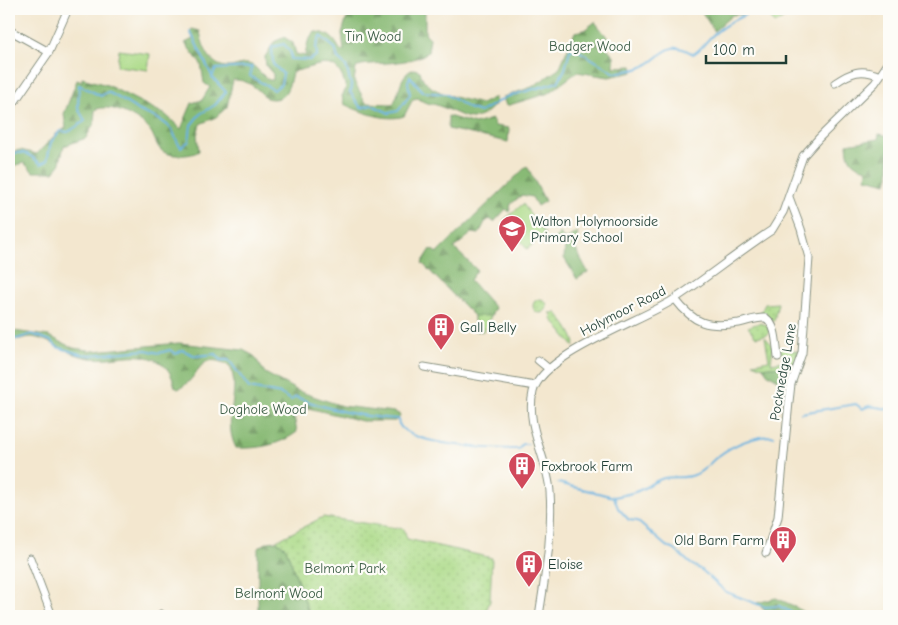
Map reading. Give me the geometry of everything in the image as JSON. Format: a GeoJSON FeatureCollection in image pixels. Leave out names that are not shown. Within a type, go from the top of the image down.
{"type":"FeatureCollection","features":[{"type":"Feature","properties":{"kind":"street"},"geometry":{"type":"LineString","coordinates":[[9,110],[48,52],[68,9]]}},
{"type":"Feature","properties":{"kind":"street"},"geometry":{"type":"LineString","coordinates":[[9,30],[48,52]]}},
{"type":"Feature","properties":{"kind":"street","name":"Holymoor Road"},"geometry":{"type":"LineString","coordinates":[[535,386],[549,369],[590,341],[654,312],[772,230],[784,212],[788,196],[804,156],[818,138],[880,76],[889,62]]}},
{"type":"Feature","properties":{"kind":"street"},"geometry":{"type":"LineString","coordinates":[[835,83],[852,72],[868,71],[880,76]]}},
{"type":"Feature","properties":{"kind":"street","name":"Pocknedge Lane"},"geometry":{"type":"LineString","coordinates":[[766,553],[778,517],[781,465],[789,402],[792,384],[800,362],[804,337],[809,258],[801,229],[788,196]]}},
{"type":"Feature","properties":{"kind":"street"},"geometry":{"type":"LineString","coordinates":[[675,299],[692,318],[703,323],[728,324],[766,318],[772,322],[778,357]]}},
{"type":"Feature","properties":{"kind":"street"},"geometry":{"type":"LineString","coordinates":[[538,360],[549,369]]}},
{"type":"Feature","properties":{"kind":"street"},"geometry":{"type":"LineString","coordinates":[[424,368],[535,386],[531,409],[533,428],[548,476],[551,504],[550,535],[539,616]]}},
{"type":"Feature","properties":{"kind":"street"},"geometry":{"type":"LineString","coordinates":[[30,558],[52,616]]}},
{"type":"Feature","properties":{"kind":"green space","name":"Tin Wood"},"geometry":{"type":"Polygon","coordinates":[[[355,9],[425,9],[425,33],[430,38],[428,52],[421,56],[405,61],[361,65],[356,68],[354,81],[366,103],[393,104],[405,75],[414,69],[420,71],[423,79],[429,85],[445,94],[481,104],[495,97],[495,105],[480,116],[468,118],[448,109],[423,102],[418,98],[413,99],[404,116],[397,118],[382,117],[344,104],[342,96],[346,89],[342,77],[338,70],[326,64],[292,72],[288,88],[282,96],[273,99],[266,98],[251,85],[243,81],[233,80],[227,107],[216,117],[200,124],[197,135],[199,151],[195,153],[179,155],[163,152],[158,147],[150,130],[138,120],[123,112],[101,108],[95,110],[94,123],[86,138],[64,146],[59,166],[54,172],[33,172],[24,163],[9,167],[9,153],[20,150],[37,154],[57,133],[66,128],[64,114],[77,80],[82,82],[82,78],[107,85],[166,115],[181,129],[192,103],[202,100],[210,87],[204,83],[201,64],[185,43],[193,39],[190,31],[192,29],[200,31],[208,55],[217,64],[229,67],[248,64],[256,68],[269,80],[273,80],[273,74],[266,66],[265,57],[274,42],[284,37],[293,43],[296,54],[305,56],[308,41],[315,32],[320,32],[330,37],[340,50],[344,51],[342,33],[346,20],[355,9]]]}},
{"type":"Feature","properties":{"kind":"green space"},"geometry":{"type":"Polygon","coordinates":[[[700,9],[741,9],[742,14],[732,15],[714,31],[700,9]]]}},
{"type":"Feature","properties":{"kind":"green space"},"geometry":{"type":"Polygon","coordinates":[[[764,9],[797,9],[775,24],[764,9]]]}},
{"type":"Feature","properties":{"kind":"green space","name":"Badger Wood"},"geometry":{"type":"Polygon","coordinates":[[[595,22],[607,37],[607,48],[614,56],[614,67],[632,66],[633,72],[609,77],[577,72],[549,93],[506,106],[503,97],[532,87],[559,69],[575,32],[584,30],[595,22]]]}},
{"type":"Feature","properties":{"kind":"green space"},"geometry":{"type":"Polygon","coordinates":[[[119,50],[150,54],[148,70],[117,66],[119,50]]]}},
{"type":"Feature","properties":{"kind":"green space"},"geometry":{"type":"Polygon","coordinates":[[[448,116],[475,124],[492,119],[495,126],[509,128],[508,142],[448,129],[448,116]]]}},
{"type":"Feature","properties":{"kind":"green space"},"geometry":{"type":"Polygon","coordinates":[[[879,134],[889,136],[889,175],[887,183],[866,178],[867,169],[854,164],[847,150],[847,144],[878,139],[879,134]]]}},
{"type":"Feature","properties":{"kind":"green space"},"geometry":{"type":"Polygon","coordinates":[[[527,166],[545,201],[537,206],[532,197],[522,195],[511,204],[509,212],[506,209],[494,222],[490,219],[485,222],[479,234],[472,233],[454,248],[477,270],[470,280],[495,308],[483,331],[475,331],[474,316],[422,263],[431,249],[437,253],[527,166]]]}},
{"type":"Feature","properties":{"kind":"green space"},"geometry":{"type":"Polygon","coordinates":[[[523,204],[545,234],[527,249],[504,220],[523,204]]]}},
{"type":"Feature","properties":{"kind":"green space"},"geometry":{"type":"Polygon","coordinates":[[[578,232],[575,248],[588,272],[577,279],[564,258],[565,247],[554,239],[560,233],[564,240],[578,232]]]}},
{"type":"Feature","properties":{"kind":"green space"},"geometry":{"type":"Polygon","coordinates":[[[540,299],[545,301],[547,306],[545,311],[540,313],[535,311],[533,306],[535,301],[540,299]]]}},
{"type":"Feature","properties":{"kind":"green space"},"geometry":{"type":"Polygon","coordinates":[[[778,303],[774,321],[760,314],[765,304],[778,303]]]}},
{"type":"Feature","properties":{"kind":"green space"},"geometry":{"type":"Polygon","coordinates":[[[550,313],[557,313],[570,331],[575,343],[574,347],[551,318],[553,316],[550,313]]]}},
{"type":"Feature","properties":{"kind":"green space"},"geometry":{"type":"Polygon","coordinates":[[[474,316],[491,316],[483,331],[475,331],[474,316]]]}},
{"type":"Feature","properties":{"kind":"green space"},"geometry":{"type":"Polygon","coordinates":[[[759,323],[767,325],[769,332],[766,335],[756,337],[748,327],[759,323]]]}},
{"type":"Feature","properties":{"kind":"green space","name":"Doghole Wood"},"geometry":{"type":"Polygon","coordinates":[[[14,331],[49,336],[73,348],[94,351],[179,343],[243,350],[254,356],[265,373],[298,391],[342,406],[394,412],[399,414],[400,417],[395,421],[362,421],[304,407],[296,410],[294,416],[297,432],[276,443],[252,448],[236,448],[230,427],[234,387],[230,366],[219,361],[205,363],[186,384],[178,389],[175,387],[171,375],[166,368],[160,362],[148,357],[90,358],[74,354],[39,338],[30,337],[13,340],[14,331]]]}},
{"type":"Feature","properties":{"kind":"green space"},"geometry":{"type":"Polygon","coordinates":[[[765,337],[773,346],[771,363],[784,361],[779,347],[800,352],[795,366],[763,367],[753,363],[769,360],[765,337]]]}},
{"type":"Feature","properties":{"kind":"green space"},"geometry":{"type":"Polygon","coordinates":[[[795,366],[788,386],[768,374],[763,367],[795,366]]]}},
{"type":"Feature","properties":{"kind":"green space","name":"Belmont Park"},"geometry":{"type":"Polygon","coordinates":[[[323,517],[404,529],[407,539],[492,558],[490,601],[484,616],[310,616],[286,548],[276,541],[323,517]]]}},
{"type":"Feature","properties":{"kind":"green space","name":"Belmont Wood"},"geometry":{"type":"Polygon","coordinates":[[[276,541],[286,548],[310,616],[258,616],[258,548],[268,542],[276,541]]]}},
{"type":"Feature","properties":{"kind":"green space"},"geometry":{"type":"Polygon","coordinates":[[[776,598],[794,606],[809,616],[791,616],[779,611],[766,612],[757,603],[776,598]]]}},
{"type":"Feature","properties":{"kind":"waterway"},"geometry":{"type":"LineString","coordinates":[[9,155],[22,153],[41,164],[47,161],[51,142],[60,131],[68,132],[85,121],[78,108],[79,85],[101,96],[107,92],[138,110],[161,120],[172,130],[181,147],[189,141],[191,125],[200,114],[215,105],[226,92],[212,77],[216,69],[252,67],[250,76],[274,90],[281,84],[283,74],[273,64],[272,47],[284,44],[291,53],[291,59],[310,60],[317,55],[316,47],[320,36],[335,48],[338,59],[346,66],[352,88],[350,92],[361,108],[372,105],[389,113],[398,111],[410,95],[408,82],[410,76],[423,92],[446,94],[468,108],[480,112],[506,97],[558,82],[565,69],[570,50],[576,49],[615,73],[636,69],[671,49],[684,49],[693,54],[695,53],[720,29],[745,15],[743,9]]}},
{"type":"Feature","properties":{"kind":"waterway"},"geometry":{"type":"LineString","coordinates":[[190,31],[212,76]]}},
{"type":"Feature","properties":{"kind":"waterway"},"geometry":{"type":"LineString","coordinates":[[9,338],[17,339],[32,334],[51,341],[57,347],[80,354],[91,355],[146,350],[159,353],[170,350],[176,354],[182,350],[196,356],[216,354],[221,360],[229,360],[249,388],[281,394],[291,400],[296,397],[346,412],[398,419],[402,428],[414,435],[430,440],[471,447],[508,449],[519,449],[522,444],[528,444]]}},
{"type":"Feature","properties":{"kind":"waterway"},"geometry":{"type":"LineString","coordinates":[[801,413],[856,404],[862,409],[869,406],[889,409]]}},
{"type":"Feature","properties":{"kind":"waterway"},"geometry":{"type":"LineString","coordinates":[[614,497],[637,491],[664,478],[694,475],[724,452],[737,445],[759,437],[774,436]]}},
{"type":"Feature","properties":{"kind":"waterway"},"geometry":{"type":"LineString","coordinates":[[558,483],[614,497],[618,508],[629,520],[637,521],[666,546],[675,550],[691,564],[703,571],[726,592],[765,607],[779,606],[798,616]]}},
{"type":"Feature","properties":{"kind":"place","name":"Walton Holymoorside Primary School"},"geometry":{"type":"Point","coordinates":[512,253]}},
{"type":"Feature","properties":{"kind":"place","name":"Gall Belly"},"geometry":{"type":"Point","coordinates":[441,351]}},
{"type":"Feature","properties":{"kind":"place","name":"Foxbrook Farm"},"geometry":{"type":"Point","coordinates":[522,490]}},
{"type":"Feature","properties":{"kind":"place","name":"Old Barn Farm"},"geometry":{"type":"Point","coordinates":[783,564]}},
{"type":"Feature","properties":{"kind":"place","name":"Eloise"},"geometry":{"type":"Point","coordinates":[529,588]}}]}
